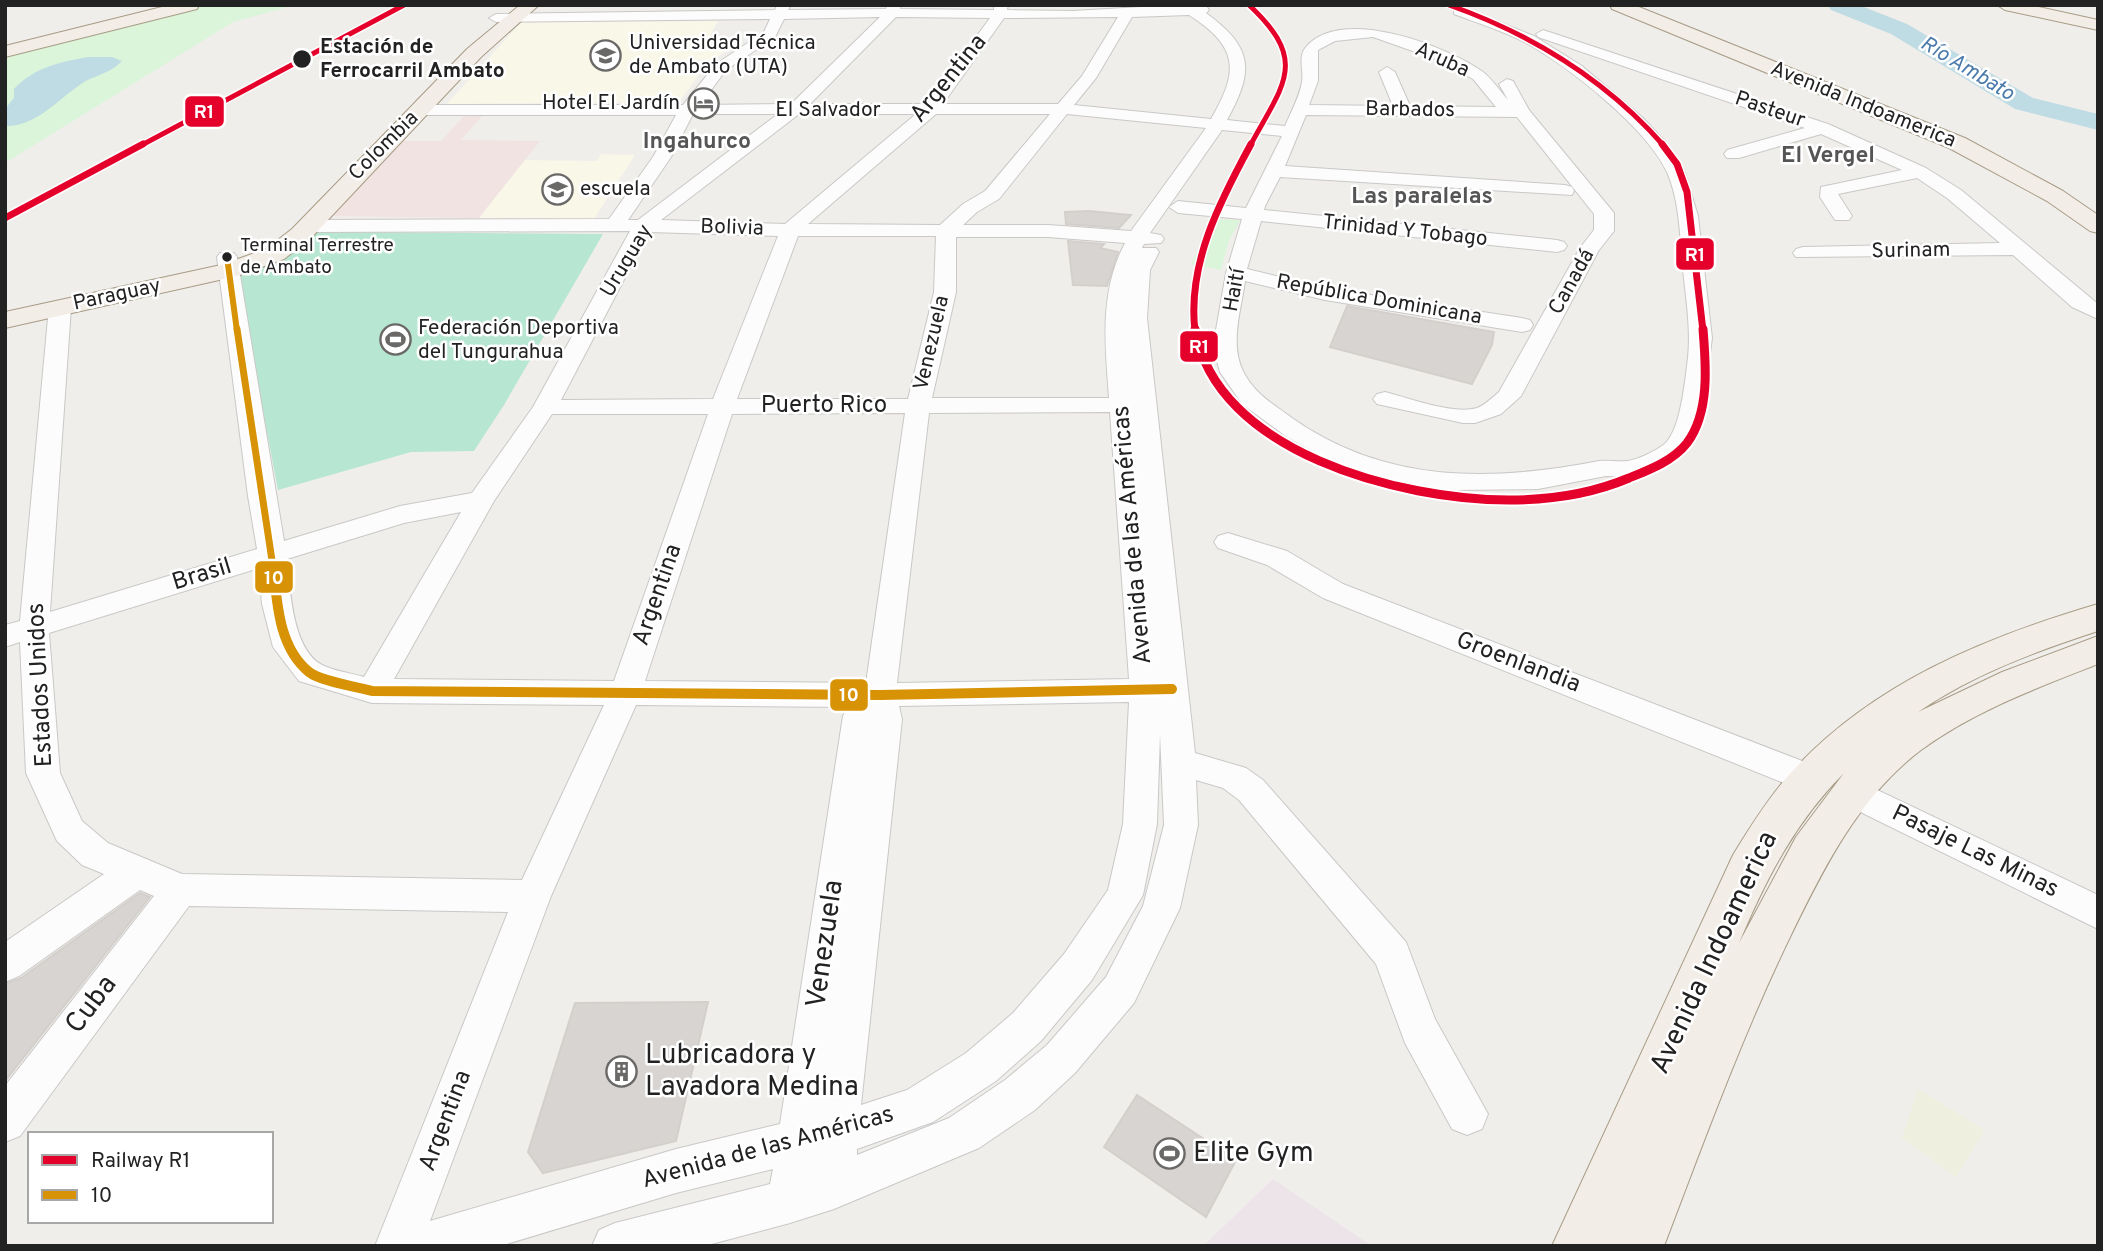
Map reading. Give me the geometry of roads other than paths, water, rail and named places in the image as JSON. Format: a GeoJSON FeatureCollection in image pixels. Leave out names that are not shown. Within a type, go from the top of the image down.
{"type":"FeatureCollection","features":[{"type":"Feature","properties":{"kind":"main road"},"geometry":{"type":"LineString","coordinates":[[5,44],[167,5]]}},
{"type":"Feature","properties":{"kind":"main road"},"geometry":{"type":"LineString","coordinates":[[5,52],[191,5]]}},
{"type":"Feature","properties":{"kind":"main road","name":"Avenida Indoamerica"},"geometry":{"type":"LineString","coordinates":[[1618,5],[1957,143],[2054,196],[2098,226]]}},
{"type":"Feature","properties":{"kind":"main road","name":"Avenida Indoamerica"},"geometry":{"type":"LineString","coordinates":[[1635,5],[1999,153],[2053,181],[2098,211]]}},
{"type":"Feature","properties":{"kind":"main road"},"geometry":{"type":"LineString","coordinates":[[2005,5],[2098,25]]}},
{"type":"Feature","properties":{"kind":"main road"},"geometry":{"type":"LineString","coordinates":[[2031,5],[2098,19]]}},
{"type":"Feature","properties":{"kind":"main road","name":"Colombia"},"geometry":{"type":"LineString","coordinates":[[228,264],[275,254],[289,244],[513,11]]}},
{"type":"Feature","properties":{"kind":"main road","name":"Colombia"},"geometry":{"type":"LineString","coordinates":[[337,164],[450,53],[513,11]]}},
{"type":"Feature","properties":{"kind":"main road"},"geometry":{"type":"LineString","coordinates":[[228,264],[260,242],[275,227]]}},
{"type":"Feature","properties":{"kind":"main road","name":"Paraguay"},"geometry":{"type":"LineString","coordinates":[[5,305],[228,264]]}},
{"type":"Feature","properties":{"kind":"main road","name":"Paraguay"},"geometry":{"type":"LineString","coordinates":[[5,320],[228,264]]}},
{"type":"Feature","properties":{"kind":"main road","name":"Avenida Indoamerica"},"geometry":{"type":"LineString","coordinates":[[1636,1246],[1744,979],[1812,848],[1832,785],[1855,737],[1946,677],[1988,656],[2098,617]]}},
{"type":"Feature","properties":{"kind":"main road","name":"Avenida Indoamerica"},"geometry":{"type":"LineString","coordinates":[[1580,1246],[1749,868],[1777,821],[1832,785],[1885,757],[1915,733],[2001,687],[2098,649]]}},
{"type":"Feature","properties":{"kind":"street"},"geometry":{"type":"LineString","coordinates":[[555,17],[565,5]]}},
{"type":"Feature","properties":{"kind":"street","name":"Pasteur"},"geometry":{"type":"LineString","coordinates":[[1438,5],[1515,25],[1644,66],[1822,128],[1920,172],[1954,194],[2092,308]]}},
{"type":"Feature","properties":{"kind":"street"},"geometry":{"type":"LineString","coordinates":[[513,11],[555,17],[670,11],[893,9],[1126,15],[1194,8],[1224,24],[1246,51],[1253,79],[1252,87]]}},
{"type":"Feature","properties":{"kind":"street","name":"Avenida de las Américas"},"geometry":{"type":"LineString","coordinates":[[1194,8],[1218,29],[1232,49],[1239,76],[1225,114],[1232,120]]}},
{"type":"Feature","properties":{"kind":"street","name":"Uruguay"},"geometry":{"type":"LineString","coordinates":[[372,691],[481,500],[545,407],[643,225],[796,109],[893,9]]}},
{"type":"Feature","properties":{"kind":"street"},"geometry":{"type":"LineString","coordinates":[[615,225],[662,157],[687,110],[721,67],[770,34],[782,10]]}},
{"type":"Feature","properties":{"kind":"street","name":"Argentina"},"geometry":{"type":"LineString","coordinates":[[398,1246],[533,896],[625,694],[722,407],[790,230],[930,111],[1001,10]]}},
{"type":"Feature","properties":{"kind":"street","name":"Haití"},"geometry":{"type":"LineString","coordinates":[[1274,171],[1247,216],[1224,347],[1232,372],[1250,399],[1296,432],[1335,453],[1398,474],[1478,484],[1538,481],[1606,468],[1633,469],[1675,450],[1689,421],[1701,338],[1688,216],[1676,173],[1660,147],[1637,122],[1577,69],[1529,39],[1459,11]]}},
{"type":"Feature","properties":{"kind":"street"},"geometry":{"type":"LineString","coordinates":[[946,230],[970,208],[992,195],[1088,78],[1126,15]]}},
{"type":"Feature","properties":{"kind":"street","name":"Aruba"},"geometry":{"type":"LineString","coordinates":[[1298,110],[1310,81],[1309,53],[1331,37],[1359,33],[1388,37],[1446,58],[1478,76],[1516,112]]}},
{"type":"Feature","properties":{"kind":"street"},"geometry":{"type":"LineString","coordinates":[[1387,72],[1403,110]]}},
{"type":"Feature","properties":{"kind":"street","name":"Canadá"},"geometry":{"type":"LineString","coordinates":[[1385,399],[1468,415],[1486,412],[1508,396],[1590,248],[1604,231],[1604,213],[1516,112],[1500,73]]}},
{"type":"Feature","properties":{"kind":"street","name":"El Salvador"},"geometry":{"type":"LineString","coordinates":[[420,110],[1063,109],[1232,120],[1254,128],[1286,132]]}},
{"type":"Feature","properties":{"kind":"street"},"geometry":{"type":"LineString","coordinates":[[1298,110],[1286,132],[1274,171],[1564,191]]}},
{"type":"Feature","properties":{"kind":"street","name":"Barbados"},"geometry":{"type":"LineString","coordinates":[[1298,110],[1516,112]]}},
{"type":"Feature","properties":{"kind":"street","name":"Avenida de las Américas"},"geometry":{"type":"LineString","coordinates":[[1148,238],[1178,207],[1232,120]]}},
{"type":"Feature","properties":{"kind":"street","name":"Avenida de las Américas"},"geometry":{"type":"LineString","coordinates":[[615,1246],[834,1187],[964,1133],[1020,1095],[1061,1059],[1120,990],[1161,908],[1181,825],[1179,761],[1159,690],[1133,404],[1140,270],[1148,238],[1232,120]]}},
{"type":"Feature","properties":{"kind":"street"},"geometry":{"type":"LineString","coordinates":[[1733,153],[1822,128]]}},
{"type":"Feature","properties":{"kind":"street"},"geometry":{"type":"LineString","coordinates":[[1842,216],[1828,191],[1836,187],[1920,172]]}},
{"type":"Feature","properties":{"kind":"street","name":"Trinidad Y Tobago"},"geometry":{"type":"LineString","coordinates":[[1178,207],[1557,246]]}},
{"type":"Feature","properties":{"kind":"street","name":"Bolivia"},"geometry":{"type":"LineString","coordinates":[[307,226],[643,225],[790,230],[1048,231],[1148,238]]}},
{"type":"Feature","properties":{"kind":"street","name":"Venezuela"},"geometry":{"type":"LineString","coordinates":[[790,1201],[817,1138],[859,716],[880,695],[918,406],[945,292],[946,230]]}},
{"type":"Feature","properties":{"kind":"street","name":"Surinam"},"geometry":{"type":"LineString","coordinates":[[1803,253],[2018,248]]}},
{"type":"Feature","properties":{"kind":"street"},"geometry":{"type":"LineString","coordinates":[[228,264],[261,496],[272,554],[277,604],[288,647],[310,673],[372,691],[880,695],[1159,690]]}},
{"type":"Feature","properties":{"kind":"street","name":"República Dominicana"},"geometry":{"type":"LineString","coordinates":[[1236,273],[1325,294],[1522,325]]}},
{"type":"Feature","properties":{"kind":"street","name":"Estados Unidos"},"geometry":{"type":"LineString","coordinates":[[60,307],[20,631],[43,773],[69,831],[95,854],[180,890],[533,896]]}},
{"type":"Feature","properties":{"kind":"street","name":"Puerto Rico"},"geometry":{"type":"LineString","coordinates":[[545,407],[1133,404]]}},
{"type":"Feature","properties":{"kind":"street","name":"Brasil"},"geometry":{"type":"LineString","coordinates":[[20,631],[400,515],[481,500]]}},
{"type":"Feature","properties":{"kind":"street","name":"Groenlandia"},"geometry":{"type":"LineString","coordinates":[[1228,542],[1277,558],[1334,591],[1832,785]]}},
{"type":"Feature","properties":{"kind":"street","name":"Avenida de las Américas"},"geometry":{"type":"LineString","coordinates":[[423,1246],[676,1171],[817,1138],[918,1107],[981,1067],[1027,1027],[1078,967],[1125,895],[1140,824],[1159,690]]}},
{"type":"Feature","properties":{"kind":"street"},"geometry":{"type":"LineString","coordinates":[[1179,761],[1234,778],[1251,790],[1392,954],[1419,1029],[1467,1114]]}},
{"type":"Feature","properties":{"kind":"street","name":"Pasaje Las Minas"},"geometry":{"type":"LineString","coordinates":[[1832,785],[2098,913]]}},
{"type":"Feature","properties":{"kind":"street"},"geometry":{"type":"LineString","coordinates":[[5,964],[135,873]]}},
{"type":"Feature","properties":{"kind":"street","name":"Cuba"},"geometry":{"type":"LineString","coordinates":[[5,1121],[180,890]]}},
{"type":"Feature","properties":{"kind":"street","name":"Venezuela"},"geometry":{"type":"LineString","coordinates":[[817,1138],[834,1187]]}},
{"type":"Feature","properties":{"kind":"water"},"geometry":{"type":"Polygon","coordinates":[[[88,57],[112,57],[122,61],[109,71],[84,82],[38,116],[27,122],[5,126],[5,109],[14,98],[14,89],[30,75],[48,67],[88,57]]]}},
{"type":"Feature","properties":{"kind":"waterway","name":"Río Ambato"},"geometry":{"type":"LineString","coordinates":[[1839,5],[1899,29],[2024,104],[2098,122]]}},
{"type":"Feature","properties":{"kind":"rail line","name":"R1"},"geometry":{"type":"LineString","coordinates":[[5,218],[404,5]]}},
{"type":"Feature","properties":{"kind":"rail line","name":"R1"},"geometry":{"type":"LineString","coordinates":[[1249,5],[1268,23],[1284,49],[1283,86],[1222,199],[1200,260],[1195,290],[1194,320],[1203,358],[1232,404],[1248,419],[1310,455],[1355,474],[1405,488],[1456,496],[1509,500],[1559,497],[1607,487],[1649,470],[1673,456],[1684,447],[1700,416],[1704,393],[1704,340],[1685,182],[1677,164],[1658,139],[1593,80],[1526,37],[1449,5]]}},
{"type":"Feature","properties":{"kind":"place","name":"Universidad Técnica de Ambato (UTA)"},"geometry":{"type":"Point","coordinates":[606,55]}},
{"type":"Feature","properties":{"kind":"place","name":"Estación de Ferrocarril Ambato"},"geometry":{"type":"Point","coordinates":[302,59]}},
{"type":"Feature","properties":{"kind":"place","name":"Hotel El Jardín"},"geometry":{"type":"Point","coordinates":[703,103]}},
{"type":"Feature","properties":{"kind":"place","name":"escuela"},"geometry":{"type":"Point","coordinates":[557,189]}},
{"type":"Feature","properties":{"kind":"place","name":"Terminal Terrestre de Ambato"},"geometry":{"type":"Point","coordinates":[227,257]}},
{"type":"Feature","properties":{"kind":"place","name":"Federación Deportiva del Tungurahua"},"geometry":{"type":"Point","coordinates":[395,340]}},
{"type":"Feature","properties":{"kind":"place","name":"Lubricadora y Lavadora Medina"},"geometry":{"type":"Point","coordinates":[622,1072]}},
{"type":"Feature","properties":{"kind":"place","name":"Elite Gym"},"geometry":{"type":"Point","coordinates":[1170,1154]}},
{"type":"Feature","properties":{"kind":"district","name":"Ingahurco"},"geometry":{"type":"Point","coordinates":[697,142]}},
{"type":"Feature","properties":{"kind":"district","name":"El Vergel"},"geometry":{"type":"Point","coordinates":[1828,156]}},
{"type":"Feature","properties":{"kind":"district","name":"Las paralelas"},"geometry":{"type":"Point","coordinates":[1422,197]}}]}
